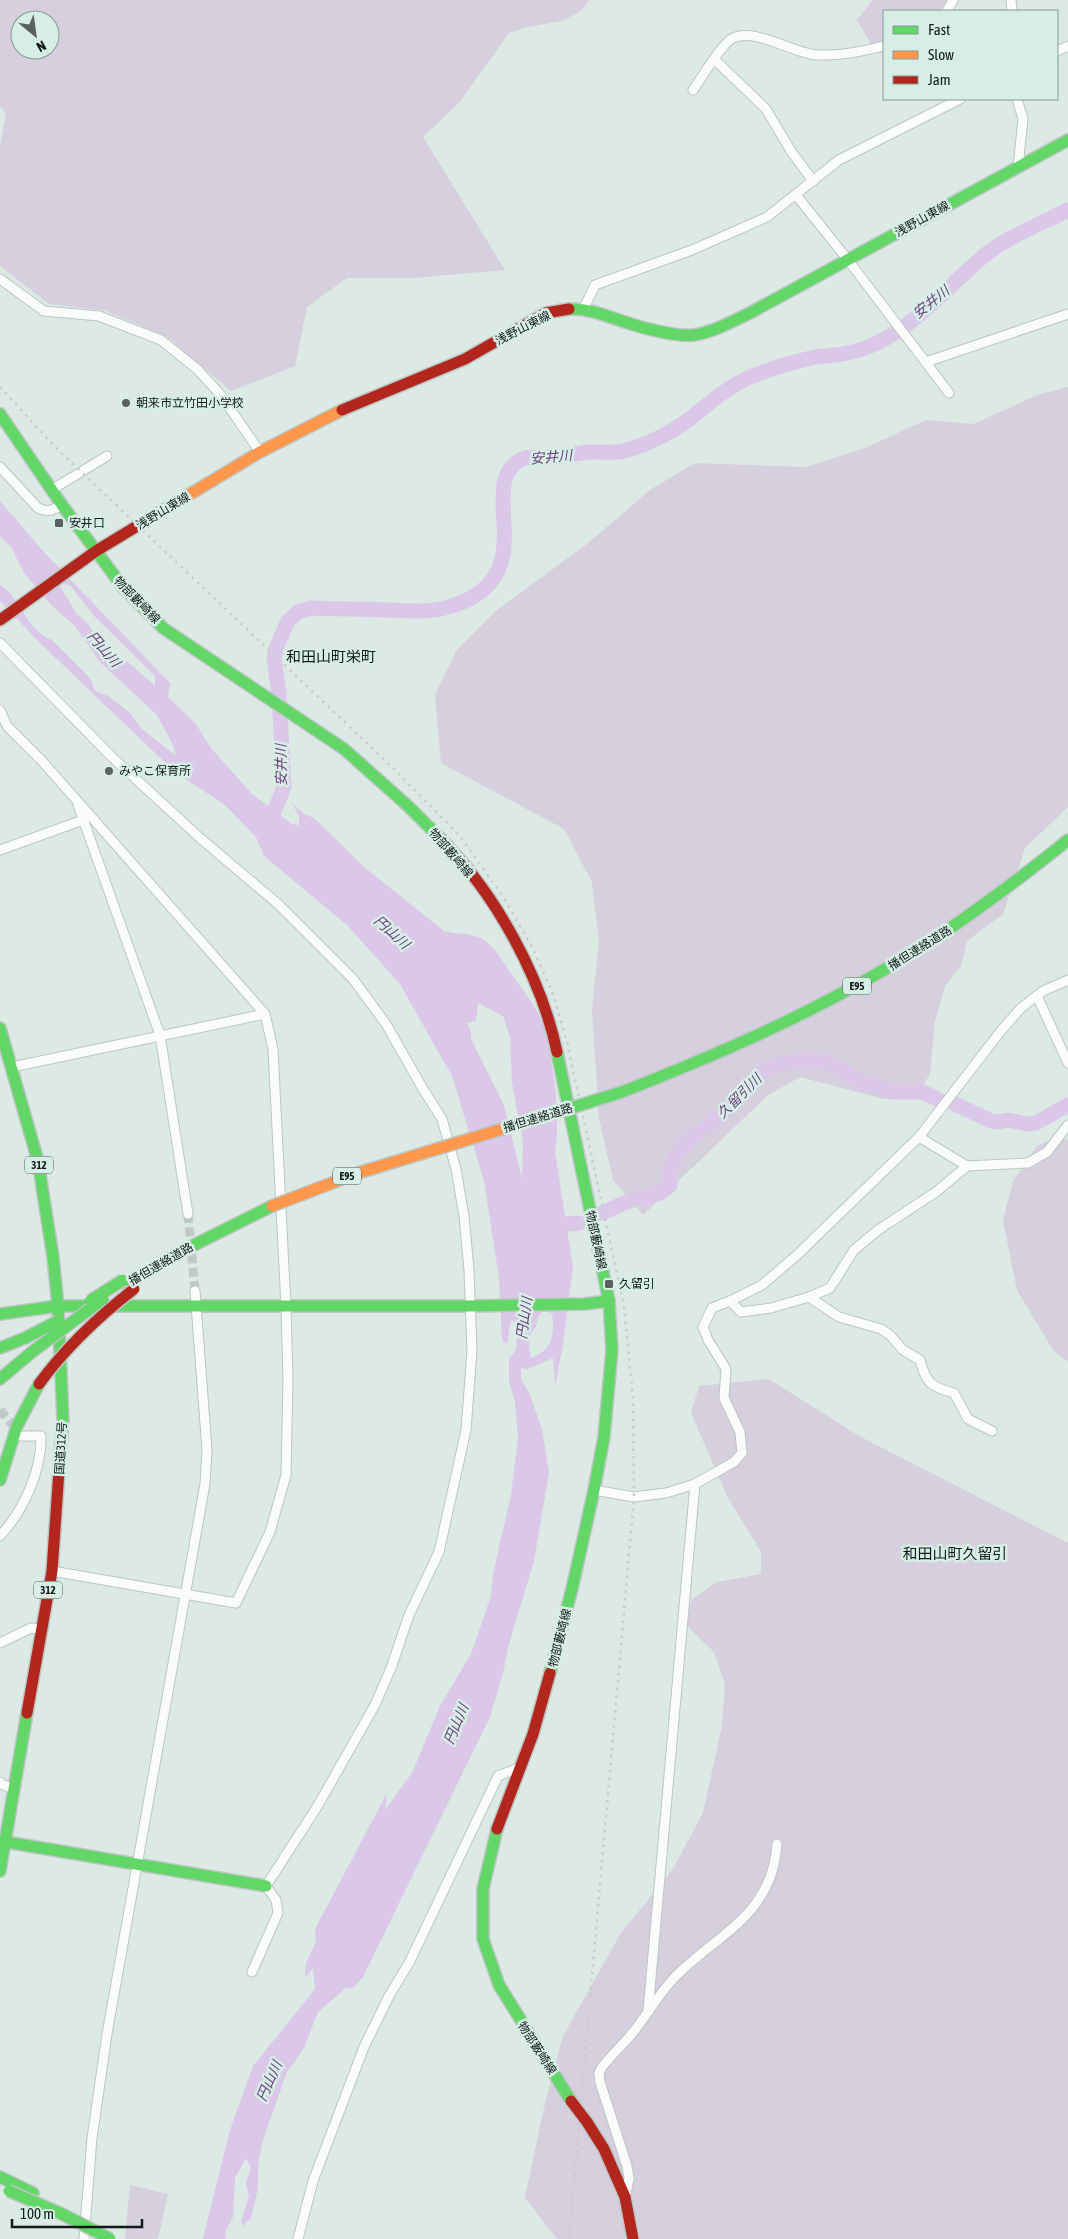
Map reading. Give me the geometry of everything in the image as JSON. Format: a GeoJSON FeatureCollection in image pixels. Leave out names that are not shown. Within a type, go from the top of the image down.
{"type":"FeatureCollection","features":[{"type":"Feature","properties":{"kind":"main road","name":"浅野山東線"},"geometry":{"type":"LineString","coordinates":[[0,620],[96,551],[260,452],[358,403],[465,359],[546,314],[566,309],[584,308],[632,325],[676,334],[693,335],[720,328],[1068,140]]}},
{"type":"Feature","properties":{"kind":"main road","name":"物部藪崎線"},"geometry":{"type":"LineString","coordinates":[[0,414],[62,505],[122,586],[163,628],[344,749],[458,856],[480,886],[511,935],[538,989],[555,1043],[609,1301],[612,1350],[604,1437],[594,1490],[553,1666],[521,1766],[493,1840],[483,1889],[483,1939],[499,1985],[604,2149],[625,2197],[632,2239]]}},
{"type":"Feature","properties":{"kind":"main road","name":"播但連絡道路"},"geometry":{"type":"LineString","coordinates":[[0,1379],[32,1352],[128,1284],[186,1254],[234,1223],[337,1180],[622,1092],[722,1053],[766,1033],[860,984],[956,924],[1004,891],[1068,840]]}},
{"type":"Feature","properties":{"kind":"main road","name":"国道312号"},"geometry":{"type":"LineString","coordinates":[[0,1028],[38,1161],[53,1257],[58,1306],[63,1419],[52,1571],[0,1871]]}},
{"type":"Feature","properties":{"kind":"main road"},"geometry":{"type":"LineString","coordinates":[[0,1348],[25,1338],[128,1284]]}},
{"type":"Feature","properties":{"kind":"main road"},"geometry":{"type":"LineString","coordinates":[[0,1480],[17,1426],[39,1384],[76,1338],[128,1284]]}},
{"type":"Feature","properties":{"kind":"main road"},"geometry":{"type":"LineString","coordinates":[[0,1314],[58,1306],[474,1306],[584,1304],[609,1301]]}},
{"type":"Feature","properties":{"kind":"main road"},"geometry":{"type":"LineString","coordinates":[[6,1842],[266,1886]]}},
{"type":"Feature","properties":{"kind":"main road"},"geometry":{"type":"LineString","coordinates":[[0,2177],[39,2196],[62,2214]]}},
{"type":"Feature","properties":{"kind":"main road"},"geometry":{"type":"LineString","coordinates":[[3,2188],[62,2214],[110,2239]]}},
{"type":"Feature","properties":{"kind":"street"},"geometry":{"type":"LineString","coordinates":[[693,90],[714,59],[732,38],[747,35],[818,56],[863,51],[883,46]]}},
{"type":"Feature","properties":{"kind":"street"},"geometry":{"type":"LineString","coordinates":[[714,59],[766,109],[791,151],[813,181]]}},
{"type":"Feature","properties":{"kind":"street"},"geometry":{"type":"LineString","coordinates":[[584,308],[595,285],[692,250],[767,217],[839,160],[958,100]]}},
{"type":"Feature","properties":{"kind":"street"},"geometry":{"type":"LineString","coordinates":[[1017,100],[1023,119],[1018,167]]}},
{"type":"Feature","properties":{"kind":"street"},"geometry":{"type":"LineString","coordinates":[[796,195],[949,393]]}},
{"type":"Feature","properties":{"kind":"street"},"geometry":{"type":"LineString","coordinates":[[0,279],[44,311],[99,316],[161,340],[196,369],[220,394],[260,452]]}},
{"type":"Feature","properties":{"kind":"street"},"geometry":{"type":"LineString","coordinates":[[926,362],[1068,314]]}},
{"type":"Feature","properties":{"kind":"street"},"geometry":{"type":"LineString","coordinates":[[52,489],[107,456]]}},
{"type":"Feature","properties":{"kind":"street"},"geometry":{"type":"LineString","coordinates":[[0,467],[38,508],[52,511],[62,505]]}},
{"type":"Feature","properties":{"kind":"street"},"geometry":{"type":"LineString","coordinates":[[0,643],[112,757],[200,838],[278,904],[353,979],[386,1024],[442,1119],[456,1170],[464,1216],[474,1306],[472,1351],[466,1430],[439,1552],[409,1615],[391,1668],[375,1705],[317,1807],[266,1886],[276,1900],[278,1913],[252,1972]]}},
{"type":"Feature","properties":{"kind":"street"},"geometry":{"type":"LineString","coordinates":[[0,710],[8,726],[42,761],[265,1014],[273,1049],[288,1379],[286,1475],[270,1532],[236,1603],[52,1571]]}},
{"type":"Feature","properties":{"kind":"street"},"geometry":{"type":"LineString","coordinates":[[78,802],[160,1036],[188,1214]]}},
{"type":"Feature","properties":{"kind":"street"},"geometry":{"type":"LineString","coordinates":[[0,850],[83,820]]}},
{"type":"Feature","properties":{"kind":"street"},"geometry":{"type":"LineString","coordinates":[[594,1490],[617,1495],[646,1496],[666,1493],[695,1484],[734,1462],[742,1453],[740,1432],[724,1398],[726,1369],[708,1340],[703,1327],[712,1308],[762,1285],[797,1255],[919,1137],[1000,1032],[1021,1008],[1037,996],[1068,980]]}},
{"type":"Feature","properties":{"kind":"street"},"geometry":{"type":"LineString","coordinates":[[1037,996],[1068,1063]]}},
{"type":"Feature","properties":{"kind":"street"},"geometry":{"type":"LineString","coordinates":[[12,1067],[265,1014]]}},
{"type":"Feature","properties":{"kind":"street"},"geometry":{"type":"LineString","coordinates":[[919,1137],[967,1166],[1028,1163],[1047,1152],[1068,1125]]}},
{"type":"Feature","properties":{"kind":"street"},"geometry":{"type":"LineString","coordinates":[[730,1301],[740,1312],[771,1308],[809,1297],[830,1288],[854,1250],[878,1230],[936,1192],[967,1166]]}},
{"type":"Feature","properties":{"kind":"street"},"geometry":{"type":"LineString","coordinates":[[84,2239],[92,2138],[107,2034],[205,1484],[207,1450],[195,1291]]}},
{"type":"Feature","properties":{"kind":"street"},"geometry":{"type":"LineString","coordinates":[[809,1297],[839,1318],[881,1328],[903,1350],[920,1360],[925,1379],[936,1388],[954,1393],[968,1419],[992,1431]]}},
{"type":"Feature","properties":{"kind":"street"},"geometry":{"type":"LineString","coordinates":[[0,1536],[20,1508],[35,1473],[41,1446],[41,1436],[21,1436]]}},
{"type":"Feature","properties":{"kind":"street"},"geometry":{"type":"LineString","coordinates":[[648,2011],[695,1484]]}},
{"type":"Feature","properties":{"kind":"street"},"geometry":{"type":"LineString","coordinates":[[0,1644],[31,1628],[42,1629]]}},
{"type":"Feature","properties":{"kind":"street"},"geometry":{"type":"LineString","coordinates":[[298,2239],[313,2181],[368,2038],[389,1996],[409,1963],[498,1776],[521,1766]]}},
{"type":"Feature","properties":{"kind":"street"},"geometry":{"type":"LineString","coordinates":[[0,1782],[14,1789]]}},
{"type":"Feature","properties":{"kind":"street"},"geometry":{"type":"LineString","coordinates":[[625,2197],[629,2179],[627,2166],[620,2151],[599,2073],[602,2066],[631,2035],[674,1979],[729,1933],[753,1908],[776,1864],[777,1844]]}},
{"type":"Feature","properties":{"kind":"shaded area"},"geometry":{"type":"Polygon","coordinates":[[[0,0],[589,0],[582,10],[562,21],[528,27],[509,33],[459,103],[423,137],[505,270],[413,278],[347,278],[307,307],[295,366],[231,391],[166,336],[106,311],[49,304],[0,266],[0,147],[6,114],[0,107],[0,0]]]}},
{"type":"Feature","properties":{"kind":"shaded area"},"geometry":{"type":"Polygon","coordinates":[[[873,0],[947,0],[941,10],[883,10],[883,40],[871,44],[857,20],[873,0]]]}},
{"type":"Feature","properties":{"kind":"shaded area"},"geometry":{"type":"Polygon","coordinates":[[[1068,387],[1068,807],[1025,848],[1003,914],[967,941],[961,966],[945,986],[935,1022],[930,1074],[916,1097],[884,1099],[800,1077],[768,1095],[643,1215],[613,1180],[599,1118],[592,1009],[599,942],[592,882],[564,829],[441,763],[435,695],[456,651],[497,610],[587,544],[650,490],[695,463],[806,467],[865,448],[926,420],[974,424],[1037,395],[1068,387]]]}},
{"type":"Feature","properties":{"kind":"shaded area"},"geometry":{"type":"Polygon","coordinates":[[[1057,1137],[1068,1140],[1068,1362],[1053,1350],[1017,1290],[1003,1220],[1013,1181],[1037,1146],[1057,1137]]]}},
{"type":"Feature","properties":{"kind":"shaded area"},"geometry":{"type":"Polygon","coordinates":[[[769,1379],[859,1436],[1068,1543],[1068,2239],[557,2239],[525,2198],[543,2112],[563,2036],[621,1933],[673,1869],[703,1813],[722,1725],[725,1684],[714,1652],[686,1625],[691,1600],[717,1582],[761,1574],[761,1552],[727,1496],[691,1413],[699,1386],[769,1379]]]}},
{"type":"Feature","properties":{"kind":"shaded area"},"geometry":{"type":"Polygon","coordinates":[[[130,2185],[168,2194],[158,2239],[125,2239],[130,2185]]]}},
{"type":"Feature","properties":{"kind":"water","name":"円山川"},"geometry":{"type":"Polygon","coordinates":[[[0,501],[42,550],[170,683],[168,697],[196,724],[210,747],[252,794],[292,824],[299,825],[299,816],[292,803],[304,814],[314,818],[364,867],[444,931],[479,937],[491,946],[527,996],[541,1020],[549,1049],[555,1085],[557,1138],[555,1152],[573,1268],[555,1387],[553,1358],[528,1369],[521,1368],[521,1379],[530,1395],[542,1429],[549,1473],[534,1561],[508,1647],[504,1669],[490,1717],[363,1977],[353,1988],[346,1988],[318,2012],[304,2048],[286,2074],[262,2143],[258,2166],[258,2188],[251,2218],[243,2226],[241,2221],[249,2197],[246,2183],[251,2167],[246,2158],[235,2178],[233,2217],[226,2230],[225,2239],[203,2239],[229,2133],[253,2066],[315,1989],[313,1968],[305,1978],[306,1963],[316,1942],[315,1929],[387,1793],[385,1810],[412,1773],[440,1706],[471,1654],[491,1596],[493,1574],[511,1495],[518,1438],[515,1402],[509,1381],[509,1359],[516,1350],[518,1327],[511,1319],[507,1344],[502,1340],[499,1278],[484,1181],[452,1076],[400,984],[347,925],[264,856],[256,837],[225,805],[175,772],[40,643],[0,601],[0,585],[13,597],[35,628],[42,635],[52,640],[90,678],[95,691],[108,696],[129,712],[142,729],[176,756],[173,745],[157,715],[100,662],[75,626],[51,605],[24,573],[11,547],[0,536],[0,501]],[[63,584],[60,586],[76,613],[87,623],[98,638],[118,658],[129,663],[155,686],[155,676],[95,617],[70,585],[63,584]],[[478,1003],[476,1021],[467,1023],[471,1031],[471,1039],[504,1105],[522,1179],[523,1142],[512,1083],[510,1037],[503,1016],[478,1003]],[[543,1311],[538,1317],[536,1327],[530,1334],[529,1349],[531,1358],[544,1350],[551,1340],[553,1327],[552,1313],[543,1311]]]}},
{"type":"Feature","properties":{"kind":"waterway","name":"安井川"},"geometry":{"type":"LineString","coordinates":[[269,824],[284,787],[279,694],[274,658],[276,648],[288,621],[298,612],[311,608],[428,611],[452,606],[481,592],[497,573],[503,551],[504,486],[510,469],[525,458],[591,452],[620,452],[635,448],[675,429],[727,389],[751,377],[797,361],[838,355],[875,344],[891,336],[919,315],[994,248],[1068,210]]}},
{"type":"Feature","properties":{"kind":"waterway","name":"久留引川"},"geometry":{"type":"LineString","coordinates":[[602,1213],[638,1198],[658,1194],[666,1189],[670,1185],[670,1168],[677,1155],[691,1139],[726,1111],[762,1072],[777,1065],[804,1060],[823,1061],[838,1067],[862,1083],[894,1092],[923,1092],[941,1101]]}},
{"type":"Feature","properties":{"kind":"waterway","name":"久留引川"},"geometry":{"type":"LineString","coordinates":[[953,1103],[991,1121],[1008,1120],[1027,1124],[1036,1123],[1068,1105]]}},
{"type":"Feature","properties":{"kind":"waterway","name":"久留引川"},"geometry":{"type":"LineString","coordinates":[[546,1226],[579,1223]]}},
{"type":"Feature","properties":{"kind":"tunnel"},"geometry":{"type":"LineString","coordinates":[[188,1214],[195,1291]]}},
{"type":"Feature","properties":{"kind":"tunnel"},"geometry":{"type":"LineString","coordinates":[[0,1410],[16,1429]]}},
{"type":"Feature","properties":{"kind":"railway"},"geometry":{"type":"LineString","coordinates":[[0,387],[53,445],[392,767],[460,836],[504,898],[533,949],[553,994],[567,1042],[624,1306],[633,1399],[634,1497],[569,2239]]}},
{"type":"Feature","properties":{"kind":"traffic: fast"},"geometry":{"type":"LineString","coordinates":[[569,309],[590,311],[640,327],[669,333],[694,335],[708,332],[748,314],[1068,140]]}},
{"type":"Feature","properties":{"kind":"traffic: fast"},"geometry":{"type":"LineString","coordinates":[[0,414],[62,505],[122,586],[163,628],[344,749],[408,806],[440,838]]}},
{"type":"Feature","properties":{"kind":"traffic: fast"},"geometry":{"type":"LineString","coordinates":[[622,1092],[697,1062],[770,1029],[877,974],[972,913],[1068,840]]}},
{"type":"Feature","properties":{"kind":"traffic: fast"},"geometry":{"type":"LineString","coordinates":[[0,1028],[38,1161],[53,1257],[58,1306],[63,1419],[60,1456]]}},
{"type":"Feature","properties":{"kind":"traffic: fast"},"geometry":{"type":"LineString","coordinates":[[550,1673],[572,1589],[594,1490],[604,1437],[612,1350],[609,1301],[557,1052]]}},
{"type":"Feature","properties":{"kind":"traffic: fast"},"geometry":{"type":"LineString","coordinates":[[558,1112],[622,1092]]}},
{"type":"Feature","properties":{"kind":"traffic: fast"},"geometry":{"type":"LineString","coordinates":[[127,1284],[178,1253],[272,1206]]}},
{"type":"Feature","properties":{"kind":"traffic: fast"},"geometry":{"type":"LineString","coordinates":[[90,1301],[123,1280]]}},
{"type":"Feature","properties":{"kind":"traffic: fast"},"geometry":{"type":"LineString","coordinates":[[32,1352],[103,1299]]}},
{"type":"Feature","properties":{"kind":"traffic: fast"},"geometry":{"type":"LineString","coordinates":[[0,1314],[58,1306],[470,1306],[584,1304],[609,1301]]}},
{"type":"Feature","properties":{"kind":"traffic: fast"},"geometry":{"type":"LineString","coordinates":[[25,1338],[58,1321]]}},
{"type":"Feature","properties":{"kind":"traffic: fast"},"geometry":{"type":"LineString","coordinates":[[0,1348],[25,1338]]}},
{"type":"Feature","properties":{"kind":"traffic: fast"},"geometry":{"type":"LineString","coordinates":[[0,1379],[32,1352]]}},
{"type":"Feature","properties":{"kind":"traffic: fast"},"geometry":{"type":"LineString","coordinates":[[0,1480],[17,1426],[39,1384]]}},
{"type":"Feature","properties":{"kind":"traffic: fast"},"geometry":{"type":"LineString","coordinates":[[0,1871],[27,1713]]}},
{"type":"Feature","properties":{"kind":"traffic: fast"},"geometry":{"type":"LineString","coordinates":[[497,1829],[483,1889],[483,1939],[499,1985],[571,2101]]}},
{"type":"Feature","properties":{"kind":"traffic: fast"},"geometry":{"type":"LineString","coordinates":[[6,1842],[266,1886]]}},
{"type":"Feature","properties":{"kind":"traffic: fast"},"geometry":{"type":"LineString","coordinates":[[0,2177],[33,2193]]}},
{"type":"Feature","properties":{"kind":"traffic: fast"},"geometry":{"type":"LineString","coordinates":[[9,2191],[62,2214],[110,2239]]}},
{"type":"Feature","properties":{"kind":"traffic: slow"},"geometry":{"type":"LineString","coordinates":[[152,517],[260,452],[342,410]]}},
{"type":"Feature","properties":{"kind":"traffic: slow"},"geometry":{"type":"LineString","coordinates":[[272,1206],[358,1173],[558,1112]]}},
{"type":"Feature","properties":{"kind":"traffic: jam"},"geometry":{"type":"LineString","coordinates":[[342,410],[465,359],[546,313],[569,309]]}},
{"type":"Feature","properties":{"kind":"traffic: jam"},"geometry":{"type":"LineString","coordinates":[[0,620],[96,551],[152,517]]}},
{"type":"Feature","properties":{"kind":"traffic: jam"},"geometry":{"type":"LineString","coordinates":[[440,838],[479,884],[513,937],[540,994],[557,1052]]}},
{"type":"Feature","properties":{"kind":"traffic: jam"},"geometry":{"type":"LineString","coordinates":[[39,1384],[60,1357],[83,1333],[134,1289]]}},
{"type":"Feature","properties":{"kind":"traffic: jam"},"geometry":{"type":"LineString","coordinates":[[27,1713],[52,1571],[60,1456]]}},
{"type":"Feature","properties":{"kind":"traffic: jam"},"geometry":{"type":"LineString","coordinates":[[497,1829],[533,1734],[550,1673]]}},
{"type":"Feature","properties":{"kind":"traffic: jam"},"geometry":{"type":"LineString","coordinates":[[571,2101],[587,2122]]}},
{"type":"Feature","properties":{"kind":"traffic: jam"},"geometry":{"type":"LineString","coordinates":[[587,2122],[604,2149],[625,2197],[633,2239]]}},
{"type":"Feature","properties":{"kind":"place","name":"朝来市立竹田小学校"},"geometry":{"type":"Point","coordinates":[126,403]}},
{"type":"Feature","properties":{"kind":"place","name":"安井口"},"geometry":{"type":"Point","coordinates":[59,523]}},
{"type":"Feature","properties":{"kind":"place","name":"みやこ保育所"},"geometry":{"type":"Point","coordinates":[109,771]}},
{"type":"Feature","properties":{"kind":"place","name":"久留引"},"geometry":{"type":"Point","coordinates":[609,1284]}},
{"type":"Feature","properties":{"kind":"district","name":"和田山町栄町"},"geometry":{"type":"Point","coordinates":[331,656]}},
{"type":"Feature","properties":{"kind":"district","name":"和田山町久留引"},"geometry":{"type":"Point","coordinates":[955,1553]}}]}
